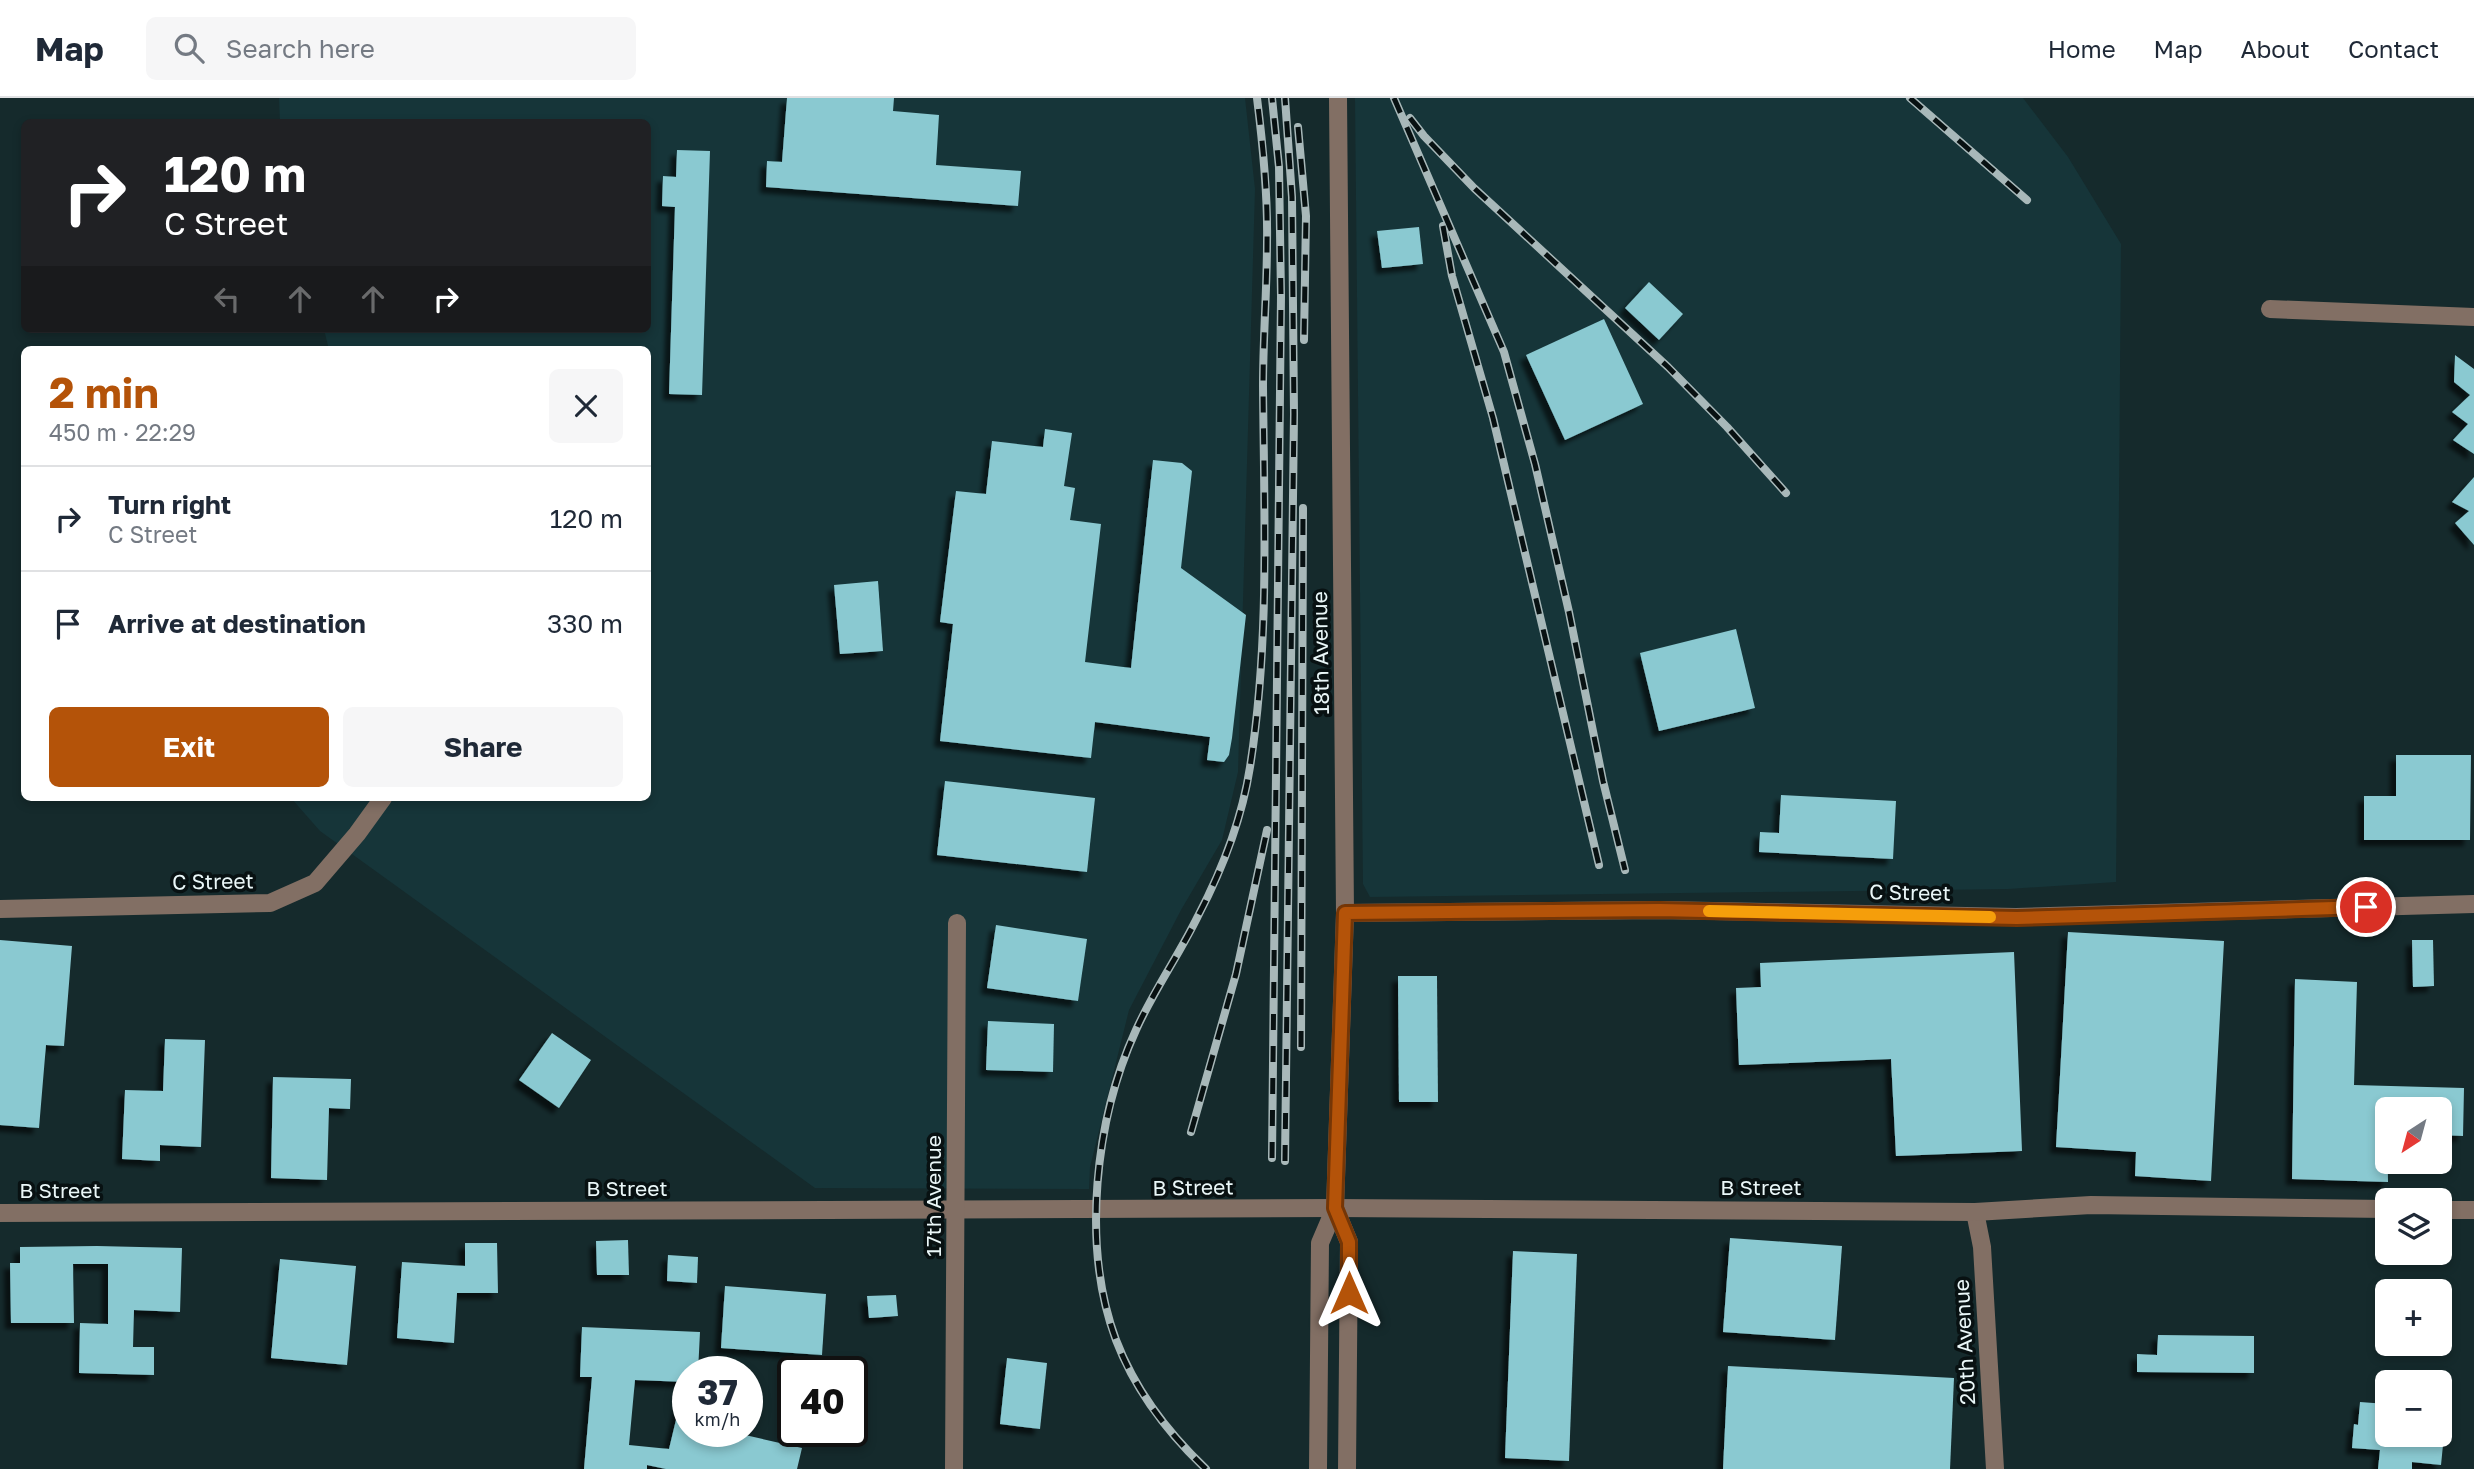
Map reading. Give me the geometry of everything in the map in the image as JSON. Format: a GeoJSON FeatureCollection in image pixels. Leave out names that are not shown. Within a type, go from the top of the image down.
{"type":"FeatureCollection","features":[{"type":"Feature","properties":{"kind":"street","name":"18th Avenue"},"geometry":{"type":"LineString","coordinates":[[1318,1469],[1320,1243],[1335,1208],[1345,913],[1338,98]]}},
{"type":"Feature","properties":{"kind":"street"},"geometry":{"type":"LineString","coordinates":[[2270,309],[2474,317]]}},
{"type":"Feature","properties":{"kind":"street","name":"C Street"},"geometry":{"type":"LineString","coordinates":[[0,909],[270,903],[315,883],[381,801]]}},
{"type":"Feature","properties":{"kind":"street","name":"C Street"},"geometry":{"type":"LineString","coordinates":[[1345,913],[1660,910],[2017,918],[2474,904]]}},
{"type":"Feature","properties":{"kind":"street","name":"17th Avenue"},"geometry":{"type":"LineString","coordinates":[[954,1469],[957,923]]}},
{"type":"Feature","properties":{"kind":"street","name":"B Street"},"geometry":{"type":"LineString","coordinates":[[0,1213],[1335,1208],[1975,1212],[2091,1205],[2375,1209]]}},
{"type":"Feature","properties":{"kind":"street","name":"18th Avenue"},"geometry":{"type":"LineString","coordinates":[[1335,1208],[1349,1242],[1347,1469]]}},
{"type":"Feature","properties":{"kind":"street"},"geometry":{"type":"LineString","coordinates":[[2452,1210],[2474,1210]]}},
{"type":"Feature","properties":{"kind":"street","name":"20th Avenue"},"geometry":{"type":"LineString","coordinates":[[1975,1212],[1982,1247],[1995,1469]]}},
{"type":"Feature","properties":{"kind":"shaded area"},"geometry":{"type":"Polygon","coordinates":[[[279,98],[1245,98],[1255,189],[1238,772],[1222,840],[1181,910],[1129,1010],[1090,1167],[1089,1189],[815,1188],[320,831],[294,801],[651,801],[651,346],[328,346],[325,333],[651,333],[651,119],[280,119],[279,98]]]}},
{"type":"Feature","properties":{"kind":"shaded area"},"geometry":{"type":"Polygon","coordinates":[[[1355,98],[2023,98],[2068,157],[2121,244],[2116,882],[2008,889],[1370,897],[1363,884],[1355,98]]]}},
{"type":"Feature","properties":{"kind":"building"},"geometry":{"type":"Polygon","coordinates":[[[787,98],[894,98],[893,111],[939,115],[936,165],[1021,171],[1018,206],[766,187],[767,161],[782,162],[787,98]]]}},
{"type":"Feature","properties":{"kind":"building"},"geometry":{"type":"Polygon","coordinates":[[[677,150],[710,151],[702,395],[669,394],[675,207],[662,206],[663,176],[676,177],[677,150]]]}},
{"type":"Feature","properties":{"kind":"building"},"geometry":{"type":"Polygon","coordinates":[[[1419,227],[1423,264],[1382,268],[1377,231],[1419,227]]]}},
{"type":"Feature","properties":{"kind":"building"},"geometry":{"type":"Polygon","coordinates":[[[1649,282],[1683,314],[1659,340],[1625,308],[1649,282]]]}},
{"type":"Feature","properties":{"kind":"building"},"geometry":{"type":"Polygon","coordinates":[[[1604,319],[1643,404],[1565,440],[1526,355],[1604,319]]]}},
{"type":"Feature","properties":{"kind":"building"},"geometry":{"type":"Polygon","coordinates":[[[2455,355],[2474,369],[2474,454],[2453,440],[2468,424],[2452,412],[2470,395],[2454,382],[2455,355]]]}},
{"type":"Feature","properties":{"kind":"building"},"geometry":{"type":"Polygon","coordinates":[[[1045,429],[1072,433],[1064,486],[1075,488],[1070,520],[1101,524],[1085,662],[1131,668],[1153,460],[1182,463],[1192,471],[1181,568],[1246,615],[1232,738],[1229,755],[1224,762],[1207,760],[1210,737],[1095,722],[1091,758],[940,741],[953,624],[940,622],[956,491],[986,494],[992,441],[1043,447],[1045,429]]]}},
{"type":"Feature","properties":{"kind":"building"},"geometry":{"type":"Polygon","coordinates":[[[2474,477],[2474,545],[2455,523],[2469,511],[2452,502],[2474,477]]]}},
{"type":"Feature","properties":{"kind":"building"},"geometry":{"type":"Polygon","coordinates":[[[878,581],[883,651],[840,654],[834,585],[878,581]]]}},
{"type":"Feature","properties":{"kind":"building"},"geometry":{"type":"Polygon","coordinates":[[[1736,629],[1755,708],[1659,731],[1640,653],[1736,629]]]}},
{"type":"Feature","properties":{"kind":"building"},"geometry":{"type":"Polygon","coordinates":[[[2396,755],[2471,755],[2470,840],[2364,840],[2364,796],[2396,796],[2396,755]]]}},
{"type":"Feature","properties":{"kind":"building"},"geometry":{"type":"Polygon","coordinates":[[[945,781],[1095,798],[1087,872],[937,855],[945,781]]]}},
{"type":"Feature","properties":{"kind":"building"},"geometry":{"type":"Polygon","coordinates":[[[1781,795],[1896,801],[1893,859],[1759,852],[1760,832],[1779,833],[1781,795]]]}},
{"type":"Feature","properties":{"kind":"building"},"geometry":{"type":"Polygon","coordinates":[[[996,925],[1087,939],[1078,1001],[987,988],[996,925]]]}},
{"type":"Feature","properties":{"kind":"building"},"geometry":{"type":"Polygon","coordinates":[[[2068,932],[2224,941],[2211,1181],[2135,1176],[2136,1152],[2056,1147],[2068,932]]]}},
{"type":"Feature","properties":{"kind":"building"},"geometry":{"type":"Polygon","coordinates":[[[0,940],[72,946],[64,1046],[46,1045],[39,1128],[0,1125],[0,940]]]}},
{"type":"Feature","properties":{"kind":"building"},"geometry":{"type":"Polygon","coordinates":[[[2412,940],[2433,940],[2434,986],[2413,987],[2412,940]]]}},
{"type":"Feature","properties":{"kind":"building"},"geometry":{"type":"Polygon","coordinates":[[[2014,952],[2022,1151],[1896,1156],[1891,1059],[1739,1065],[1736,988],[1761,987],[1760,963],[2014,952]]]}},
{"type":"Feature","properties":{"kind":"building"},"geometry":{"type":"Polygon","coordinates":[[[1398,976],[1437,976],[1438,1102],[1399,1102],[1398,976]]]}},
{"type":"Feature","properties":{"kind":"building"},"geometry":{"type":"Polygon","coordinates":[[[2295,979],[2357,982],[2354,1085],[2464,1088],[2463,1136],[2452,1136],[2452,1097],[2375,1097],[2375,1174],[2388,1174],[2388,1182],[2292,1179],[2295,979]]]}},
{"type":"Feature","properties":{"kind":"building"},"geometry":{"type":"Polygon","coordinates":[[[988,1021],[1054,1024],[1053,1072],[986,1070],[988,1021]]]}},
{"type":"Feature","properties":{"kind":"building"},"geometry":{"type":"Polygon","coordinates":[[[552,1033],[591,1060],[559,1108],[519,1080],[552,1033]]]}},
{"type":"Feature","properties":{"kind":"building"},"geometry":{"type":"Polygon","coordinates":[[[165,1039],[205,1040],[201,1147],[160,1145],[160,1161],[122,1159],[125,1090],[163,1091],[165,1039]]]}},
{"type":"Feature","properties":{"kind":"building"},"geometry":{"type":"Polygon","coordinates":[[[273,1077],[351,1079],[350,1109],[329,1108],[327,1180],[271,1178],[273,1077]]]}},
{"type":"Feature","properties":{"kind":"building"},"geometry":{"type":"Polygon","coordinates":[[[1730,1238],[1842,1246],[1835,1340],[1723,1332],[1730,1238]]]}},
{"type":"Feature","properties":{"kind":"building"},"geometry":{"type":"Polygon","coordinates":[[[628,1240],[629,1275],[597,1275],[596,1241],[628,1240]]]}},
{"type":"Feature","properties":{"kind":"building"},"geometry":{"type":"Polygon","coordinates":[[[465,1243],[497,1243],[498,1293],[457,1293],[454,1343],[397,1338],[402,1262],[465,1266],[465,1243]]]}},
{"type":"Feature","properties":{"kind":"building"},"geometry":{"type":"Polygon","coordinates":[[[20,1247],[182,1248],[180,1312],[134,1310],[133,1347],[154,1347],[154,1375],[79,1373],[80,1323],[108,1324],[108,1264],[73,1264],[74,1323],[11,1323],[10,1263],[20,1263],[20,1247]]]}},
{"type":"Feature","properties":{"kind":"building"},"geometry":{"type":"Polygon","coordinates":[[[1513,1251],[1577,1254],[1569,1461],[1505,1458],[1513,1251]]]}},
{"type":"Feature","properties":{"kind":"building"},"geometry":{"type":"Polygon","coordinates":[[[668,1255],[698,1257],[697,1283],[667,1281],[668,1255]]]}},
{"type":"Feature","properties":{"kind":"building"},"geometry":{"type":"Polygon","coordinates":[[[280,1259],[356,1266],[347,1365],[271,1358],[280,1259]]]}},
{"type":"Feature","properties":{"kind":"building"},"geometry":{"type":"Polygon","coordinates":[[[725,1286],[826,1294],[822,1355],[721,1348],[725,1286]]]}},
{"type":"Feature","properties":{"kind":"building"},"geometry":{"type":"Polygon","coordinates":[[[896,1295],[898,1316],[869,1318],[867,1296],[896,1295]]]}},
{"type":"Feature","properties":{"kind":"building"},"geometry":{"type":"Polygon","coordinates":[[[582,1327],[700,1332],[699,1356],[672,1356],[672,1381],[635,1380],[629,1445],[669,1449],[672,1436],[672,1447],[763,1447],[763,1439],[777,1442],[777,1447],[802,1448],[797,1469],[666,1469],[647,1465],[647,1469],[584,1469],[592,1377],[580,1377],[582,1327]]]}},
{"type":"Feature","properties":{"kind":"building"},"geometry":{"type":"Polygon","coordinates":[[[2158,1335],[2254,1336],[2254,1373],[2137,1372],[2137,1354],[2157,1355],[2158,1335]]]}},
{"type":"Feature","properties":{"kind":"building"},"geometry":{"type":"Polygon","coordinates":[[[1007,1358],[1047,1363],[1040,1429],[1000,1424],[1007,1358]]]}},
{"type":"Feature","properties":{"kind":"building"},"geometry":{"type":"Polygon","coordinates":[[[1728,1366],[1954,1378],[1950,1469],[1723,1469],[1728,1366]]]}},
{"type":"Feature","properties":{"kind":"building"},"geometry":{"type":"Polygon","coordinates":[[[2360,1402],[2375,1403],[2375,1447],[2443,1447],[2441,1465],[2412,1462],[2412,1469],[2378,1469],[2380,1450],[2352,1448],[2354,1424],[2358,1425],[2360,1402]]]}},
{"type":"Feature","properties":{"kind":"railway"},"geometry":{"type":"LineString","coordinates":[[1206,1469],[1178,1440],[1154,1409],[1124,1358],[1105,1303],[1096,1224],[1102,1142],[1122,1065],[1143,1015],[1215,881],[1236,825],[1250,767],[1261,672],[1265,529],[1263,386],[1267,224],[1265,170],[1257,98]]}},
{"type":"Feature","properties":{"kind":"railway"},"geometry":{"type":"LineString","coordinates":[[1272,98],[1279,167],[1281,296],[1272,1158]]}},
{"type":"Feature","properties":{"kind":"railway"},"geometry":{"type":"LineString","coordinates":[[1285,98],[1292,197],[1294,414],[1285,1161]]}},
{"type":"Feature","properties":{"kind":"railway"},"geometry":{"type":"LineString","coordinates":[[1394,98],[1504,352],[1535,464],[1569,612],[1603,781],[1625,870]]}},
{"type":"Feature","properties":{"kind":"railway"},"geometry":{"type":"LineString","coordinates":[[1910,98],[2027,200]]}},
{"type":"Feature","properties":{"kind":"railway"},"geometry":{"type":"LineString","coordinates":[[1410,118],[1474,188],[1668,367],[1786,493]]}},
{"type":"Feature","properties":{"kind":"railway"},"geometry":{"type":"LineString","coordinates":[[1298,127],[1306,216],[1304,340]]}},
{"type":"Feature","properties":{"kind":"railway"},"geometry":{"type":"LineString","coordinates":[[1443,226],[1452,276],[1493,418],[1599,865]]}},
{"type":"Feature","properties":{"kind":"railway"},"geometry":{"type":"LineString","coordinates":[[1301,1047],[1303,508]]}},
{"type":"Feature","properties":{"kind":"railway"},"geometry":{"type":"LineString","coordinates":[[1191,1132],[1236,974],[1267,830]]}},
{"type":"Feature","properties":{"kind":"slow traffic"},"geometry":{"type":"LineString","coordinates":[[1709,911],[1990,917]]}},
{"type":"Feature","properties":{"kind":"route"},"geometry":{"type":"LineString","coordinates":[[1349,1293],[1349,1242],[1335,1208],[1345,913],[1660,910],[2017,918],[2366,907]]}}]}
